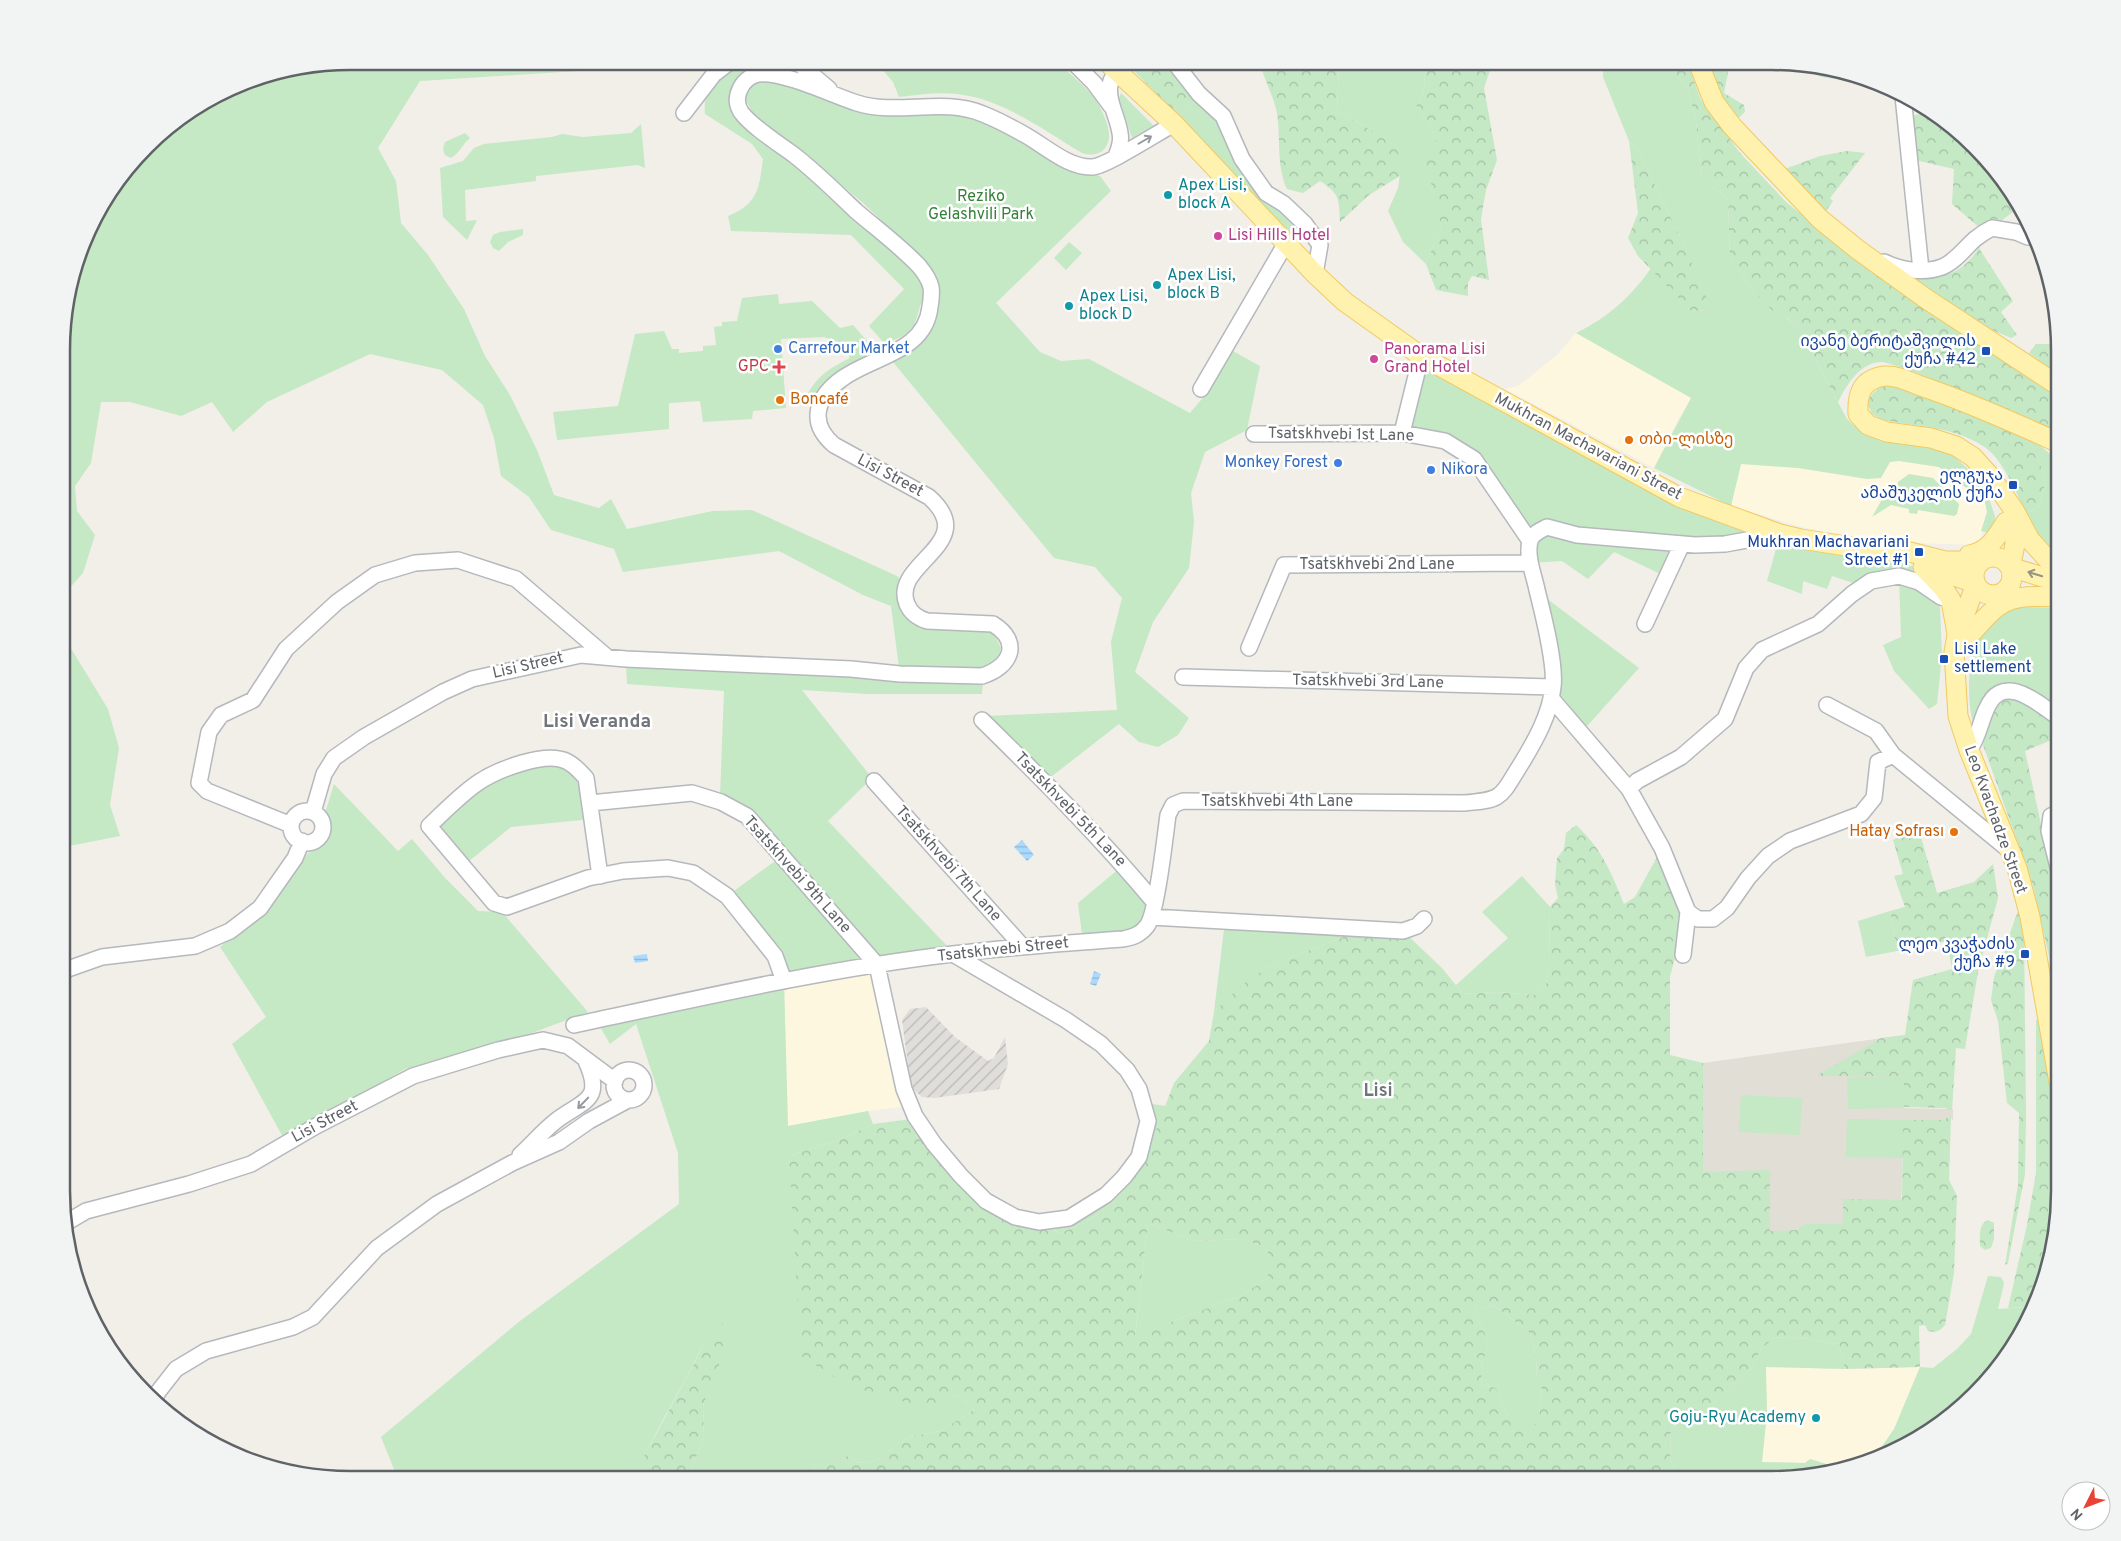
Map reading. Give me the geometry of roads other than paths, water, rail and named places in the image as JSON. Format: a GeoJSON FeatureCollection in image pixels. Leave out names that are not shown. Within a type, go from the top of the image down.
{"type":"FeatureCollection","features":[{"type":"Feature","properties":{"kind":"main road","name":"Mukhran Machavariani Street"},"geometry":{"type":"LineString","coordinates":[[1116,70],[1174,124],[1315,274],[1346,302],[1421,356],[1679,497],[1780,534],[1924,560]]}},
{"type":"Feature","properties":{"kind":"main road"},"geometry":{"type":"LineString","coordinates":[[1701,70],[1714,102],[1732,126],[1794,194],[1820,219],[1857,250],[1925,298],[2051,381]]}},
{"type":"Feature","properties":{"kind":"main road"},"geometry":{"type":"LineString","coordinates":[[2051,440],[1954,398],[1898,378],[1887,376],[1875,379],[1864,385],[1859,393],[1858,414],[1868,425],[1887,432],[1931,438],[1956,446],[1982,465],[2014,510],[2030,540],[2051,563]]}},
{"type":"Feature","properties":{"kind":"main road"},"geometry":{"type":"LineString","coordinates":[[1963,636],[1974,587],[1974,572],[2001,543],[2006,522],[2000,492]]}},
{"type":"Feature","properties":{"kind":"main road"},"geometry":{"type":"LineString","coordinates":[[1963,636],[2012,581],[2010,567],[2016,543],[2016,532],[2000,492]]}},
{"type":"Feature","properties":{"kind":"main road"},"geometry":{"type":"LineString","coordinates":[[1924,560],[1983,551],[1992,543],[2006,522]]}},
{"type":"Feature","properties":{"kind":"main road"},"geometry":{"type":"LineString","coordinates":[[1924,560],[1945,561],[1998,557],[2010,567],[2051,580]]}},
{"type":"Feature","properties":{"kind":"main road"},"geometry":{"type":"LineString","coordinates":[[1924,560],[1984,593],[1999,594],[2032,591],[2051,595]]}},
{"type":"Feature","properties":{"kind":"main road"},"geometry":{"type":"LineString","coordinates":[[1924,560],[1951,600],[1963,636]]}},
{"type":"Feature","properties":{"kind":"main road"},"geometry":{"type":"LineString","coordinates":[[1963,636],[2004,602],[2034,596],[2051,596]]}},
{"type":"Feature","properties":{"kind":"main road","name":"Leo Kvachadze Street"},"geometry":{"type":"LineString","coordinates":[[1963,636],[1956,676],[1958,716],[1969,750],[2017,868],[2030,918],[2051,1020]]}},
{"type":"Feature","properties":{"kind":"street"},"geometry":{"type":"LineString","coordinates":[[684,113],[710,78],[720,70]]}},
{"type":"Feature","properties":{"kind":"street"},"geometry":{"type":"LineString","coordinates":[[775,70],[780,77]]}},
{"type":"Feature","properties":{"kind":"street"},"geometry":{"type":"LineString","coordinates":[[807,70],[836,94]]}},
{"type":"Feature","properties":{"kind":"street"},"geometry":{"type":"LineString","coordinates":[[1081,70],[1110,104],[1121,134],[1116,156]]}},
{"type":"Feature","properties":{"kind":"street"},"geometry":{"type":"LineString","coordinates":[[1112,70],[1110,88],[1117,122]]}},
{"type":"Feature","properties":{"kind":"street"},"geometry":{"type":"LineString","coordinates":[[1180,70],[1199,94],[1223,116],[1242,159],[1266,193],[1284,204],[1305,224],[1320,245],[1315,274]]}},
{"type":"Feature","properties":{"kind":"street","name":"Lisi Street"},"geometry":{"type":"LineString","coordinates":[[313,812],[324,774],[334,758],[364,737],[443,692],[472,679],[572,656],[851,669],[900,674],[982,676],[993,673],[1008,659],[1011,648],[1008,638],[1002,629],[993,624],[927,621],[917,618],[906,603],[905,590],[907,581],[912,573],[938,547],[943,535],[945,524],[942,513],[929,497],[834,445],[820,429],[817,419],[818,408],[830,389],[844,377],[889,356],[912,341],[921,332],[930,312],[931,288],[927,276],[891,240],[798,158],[741,112],[737,105],[736,97],[744,83],[758,74],[780,77],[836,94],[861,104],[880,108],[956,107],[981,113],[1004,123],[1055,154],[1077,164],[1092,168],[1105,165],[1116,156],[1174,124]]}},
{"type":"Feature","properties":{"kind":"street"},"geometry":{"type":"LineString","coordinates":[[1904,104],[1921,270]]}},
{"type":"Feature","properties":{"kind":"street"},"geometry":{"type":"LineString","coordinates":[[1857,250],[1899,269],[1921,270],[1942,267],[1963,252],[1976,238],[1992,228],[2016,232],[2027,237]]}},
{"type":"Feature","properties":{"kind":"street"},"geometry":{"type":"LineString","coordinates":[[1201,389],[1286,243]]}},
{"type":"Feature","properties":{"kind":"street"},"geometry":{"type":"LineString","coordinates":[[1402,433],[1421,356]]}},
{"type":"Feature","properties":{"kind":"street","name":"Tsatskhvebi 1st Lane"},"geometry":{"type":"LineString","coordinates":[[1254,434],[1402,433],[1445,441],[1474,459],[1530,541]]}},
{"type":"Feature","properties":{"kind":"street"},"geometry":{"type":"LineString","coordinates":[[1683,955],[1688,912],[1662,848],[1629,789],[1552,692],[1552,667],[1530,563],[1530,541],[1537,532],[1547,526],[1576,535],[1682,544],[1725,544],[1780,534]]}},
{"type":"Feature","properties":{"kind":"street"},"geometry":{"type":"LineString","coordinates":[[1645,624],[1682,544]]}},
{"type":"Feature","properties":{"kind":"street"},"geometry":{"type":"LineString","coordinates":[[291,825],[207,791],[199,783],[209,732],[221,715],[253,700],[286,649],[337,602],[375,575],[415,563],[458,560],[516,579],[607,657]]}},
{"type":"Feature","properties":{"kind":"street","name":"Tsatskhvebi 2nd Lane"},"geometry":{"type":"LineString","coordinates":[[1249,648],[1284,565],[1530,563]]}},
{"type":"Feature","properties":{"kind":"street"},"geometry":{"type":"LineString","coordinates":[[1629,789],[1636,781],[1681,757],[1725,719],[1746,668],[1762,650],[1818,624],[1852,594],[1871,581],[1899,576],[1919,582],[1941,597],[1951,600],[1974,587]]}},
{"type":"Feature","properties":{"kind":"street","name":"Tsatskhvebi 3rd Lane"},"geometry":{"type":"LineString","coordinates":[[1183,678],[1552,692]]}},
{"type":"Feature","properties":{"kind":"street"},"geometry":{"type":"LineString","coordinates":[[1969,750],[1974,744],[1987,707],[1996,696],[2003,692],[2010,690],[2019,691],[2051,713]]}},
{"type":"Feature","properties":{"kind":"street","name":"Tsatskhvebi 4th Lane"},"geometry":{"type":"LineString","coordinates":[[1153,910],[1168,815],[1173,804],[1183,801],[1464,803],[1496,800],[1504,792],[1531,747],[1548,713],[1552,692]]}},
{"type":"Feature","properties":{"kind":"street"},"geometry":{"type":"LineString","coordinates":[[1827,705],[1876,731],[1893,755],[2009,850]]}},
{"type":"Feature","properties":{"kind":"street","name":"Tsatskhvebi 5th Lane"},"geometry":{"type":"LineString","coordinates":[[982,720],[1045,782],[1122,864],[1153,910]]}},
{"type":"Feature","properties":{"kind":"street"},"geometry":{"type":"LineString","coordinates":[[1688,912],[1698,919],[1713,919],[1727,908],[1748,878],[1768,856],[1790,842],[1861,814],[1874,798],[1878,762],[1893,755]]}},
{"type":"Feature","properties":{"kind":"street"},"geometry":{"type":"LineString","coordinates":[[600,876],[586,778],[576,767],[565,760],[547,758],[512,766],[479,782],[429,826],[494,903],[507,907],[588,878],[600,876],[623,871],[668,868],[694,873],[727,896],[775,956],[784,981]]}},
{"type":"Feature","properties":{"kind":"street","name":"Tsatskhvebi 7th Lane"},"geometry":{"type":"LineString","coordinates":[[874,781],[1023,947]]}},
{"type":"Feature","properties":{"kind":"street","name":"Tsatskhvebi 9th Lane"},"geometry":{"type":"LineString","coordinates":[[590,803],[692,793],[721,802],[747,816],[877,965]]}},
{"type":"Feature","properties":{"kind":"street"},"geometry":{"type":"LineString","coordinates":[[307,811],[313,812],[322,821],[321,834],[310,842],[302,842],[294,835],[291,825],[297,815],[307,811]]}},
{"type":"Feature","properties":{"kind":"street"},"geometry":{"type":"LineString","coordinates":[[2051,816],[2049,831],[2051,839]]}},
{"type":"Feature","properties":{"kind":"street"},"geometry":{"type":"LineString","coordinates":[[70,968],[102,957],[194,946],[230,931],[260,908],[295,858],[302,842]]}},
{"type":"Feature","properties":{"kind":"street"},"geometry":{"type":"LineString","coordinates":[[1153,910],[1403,931],[1416,926],[1424,919]]}},
{"type":"Feature","properties":{"kind":"street","name":"Tsatskhvebi Street"},"geometry":{"type":"LineString","coordinates":[[574,1025],[690,999],[877,965],[953,954],[1123,939],[1136,936],[1148,925],[1153,910]]}},
{"type":"Feature","properties":{"kind":"street"},"geometry":{"type":"LineString","coordinates":[[877,965],[904,1089],[916,1116],[934,1144],[961,1176],[986,1201],[1015,1217],[1039,1222],[1069,1218],[1106,1195],[1124,1177],[1139,1157],[1148,1121],[1139,1089],[1127,1070],[1101,1044],[1066,1020],[953,954]]}},
{"type":"Feature","properties":{"kind":"street","name":"Lisi Street"},"geometry":{"type":"LineString","coordinates":[[72,1220],[86,1211],[189,1184],[251,1164],[316,1126],[412,1076],[498,1050],[543,1040],[568,1046],[615,1081]]}},
{"type":"Feature","properties":{"kind":"street"},"geometry":{"type":"LineString","coordinates":[[512,1163],[556,1121],[586,1101],[592,1092],[593,1084],[592,1073],[586,1059]]}},
{"type":"Feature","properties":{"kind":"street"},"geometry":{"type":"LineString","coordinates":[[157,1394],[176,1369],[206,1351],[293,1327],[312,1317],[377,1248],[437,1204],[512,1163],[559,1142],[589,1121],[626,1101],[636,1100],[645,1088],[640,1074],[631,1070],[621,1072],[614,1086],[617,1095],[626,1101]]}},
{"type":"Feature","properties":{"kind":"water"},"geometry":{"type":"Polygon","coordinates":[[[1022,840],[1034,855],[1027,861],[1014,847],[1022,840]]]}},
{"type":"Feature","properties":{"kind":"water"},"geometry":{"type":"Polygon","coordinates":[[[647,954],[648,961],[635,963],[633,956],[647,954]]]}},
{"type":"Feature","properties":{"kind":"water"},"geometry":{"type":"Polygon","coordinates":[[[1094,971],[1101,974],[1096,986],[1090,984],[1094,971]]]}},
{"type":"Feature","properties":{"kind":"place","name":"Apex Lisi, block A"},"geometry":{"type":"Point","coordinates":[1168,195]}},
{"type":"Feature","properties":{"kind":"place","name":"Lisi Hills Hotel"},"geometry":{"type":"Point","coordinates":[1218,236]}},
{"type":"Feature","properties":{"kind":"place","name":"Apex Lisi, block B"},"geometry":{"type":"Point","coordinates":[1157,285]}},
{"type":"Feature","properties":{"kind":"place","name":"Apex Lisi, block D"},"geometry":{"type":"Point","coordinates":[1069,306]}},
{"type":"Feature","properties":{"kind":"place","name":"Carrefour Market"},"geometry":{"type":"Point","coordinates":[778,349]}},
{"type":"Feature","properties":{"kind":"place","name":"ივანე ბერიტაშვილის ქუჩა #42"},"geometry":{"type":"Point","coordinates":[1986,351]}},
{"type":"Feature","properties":{"kind":"place","name":"Panorama Lisi Grand Hotel"},"geometry":{"type":"Point","coordinates":[1374,359]}},
{"type":"Feature","properties":{"kind":"place","name":"GPC"},"geometry":{"type":"Point","coordinates":[779,367]}},
{"type":"Feature","properties":{"kind":"place","name":"Boncafé"},"geometry":{"type":"Point","coordinates":[780,400]}},
{"type":"Feature","properties":{"kind":"place","name":"თბი-ლისზე"},"geometry":{"type":"Point","coordinates":[1629,440]}},
{"type":"Feature","properties":{"kind":"place","name":"Monkey Forest"},"geometry":{"type":"Point","coordinates":[1338,463]}},
{"type":"Feature","properties":{"kind":"place","name":"Nikora"},"geometry":{"type":"Point","coordinates":[1431,470]}},
{"type":"Feature","properties":{"kind":"place","name":"ელგუჯა ამაშუკელის ქუჩა"},"geometry":{"type":"Point","coordinates":[2013,485]}},
{"type":"Feature","properties":{"kind":"place","name":"Mukhran Machavariani Street #1"},"geometry":{"type":"Point","coordinates":[1919,552]}},
{"type":"Feature","properties":{"kind":"place","name":"Lisi Lake settlement"},"geometry":{"type":"Point","coordinates":[1944,659]}},
{"type":"Feature","properties":{"kind":"place","name":"Hatay Sofrası"},"geometry":{"type":"Point","coordinates":[1954,832]}},
{"type":"Feature","properties":{"kind":"place","name":"ლეო კვაჭაძის ქუჩა #9"},"geometry":{"type":"Point","coordinates":[2025,954]}},
{"type":"Feature","properties":{"kind":"place","name":"Goju-Ryu Academy"},"geometry":{"type":"Point","coordinates":[1816,1418]}},
{"type":"Feature","properties":{"kind":"district","name":"Lisi Veranda"},"geometry":{"type":"Point","coordinates":[597,722]}},
{"type":"Feature","properties":{"kind":"district","name":"Lisi"},"geometry":{"type":"Point","coordinates":[1378,1091]}},
{"type":"Feature","properties":{"kind":"park label","name":"Reziko Gelashvili Park"},"geometry":{"type":"Point","coordinates":[981,206]}}]}
